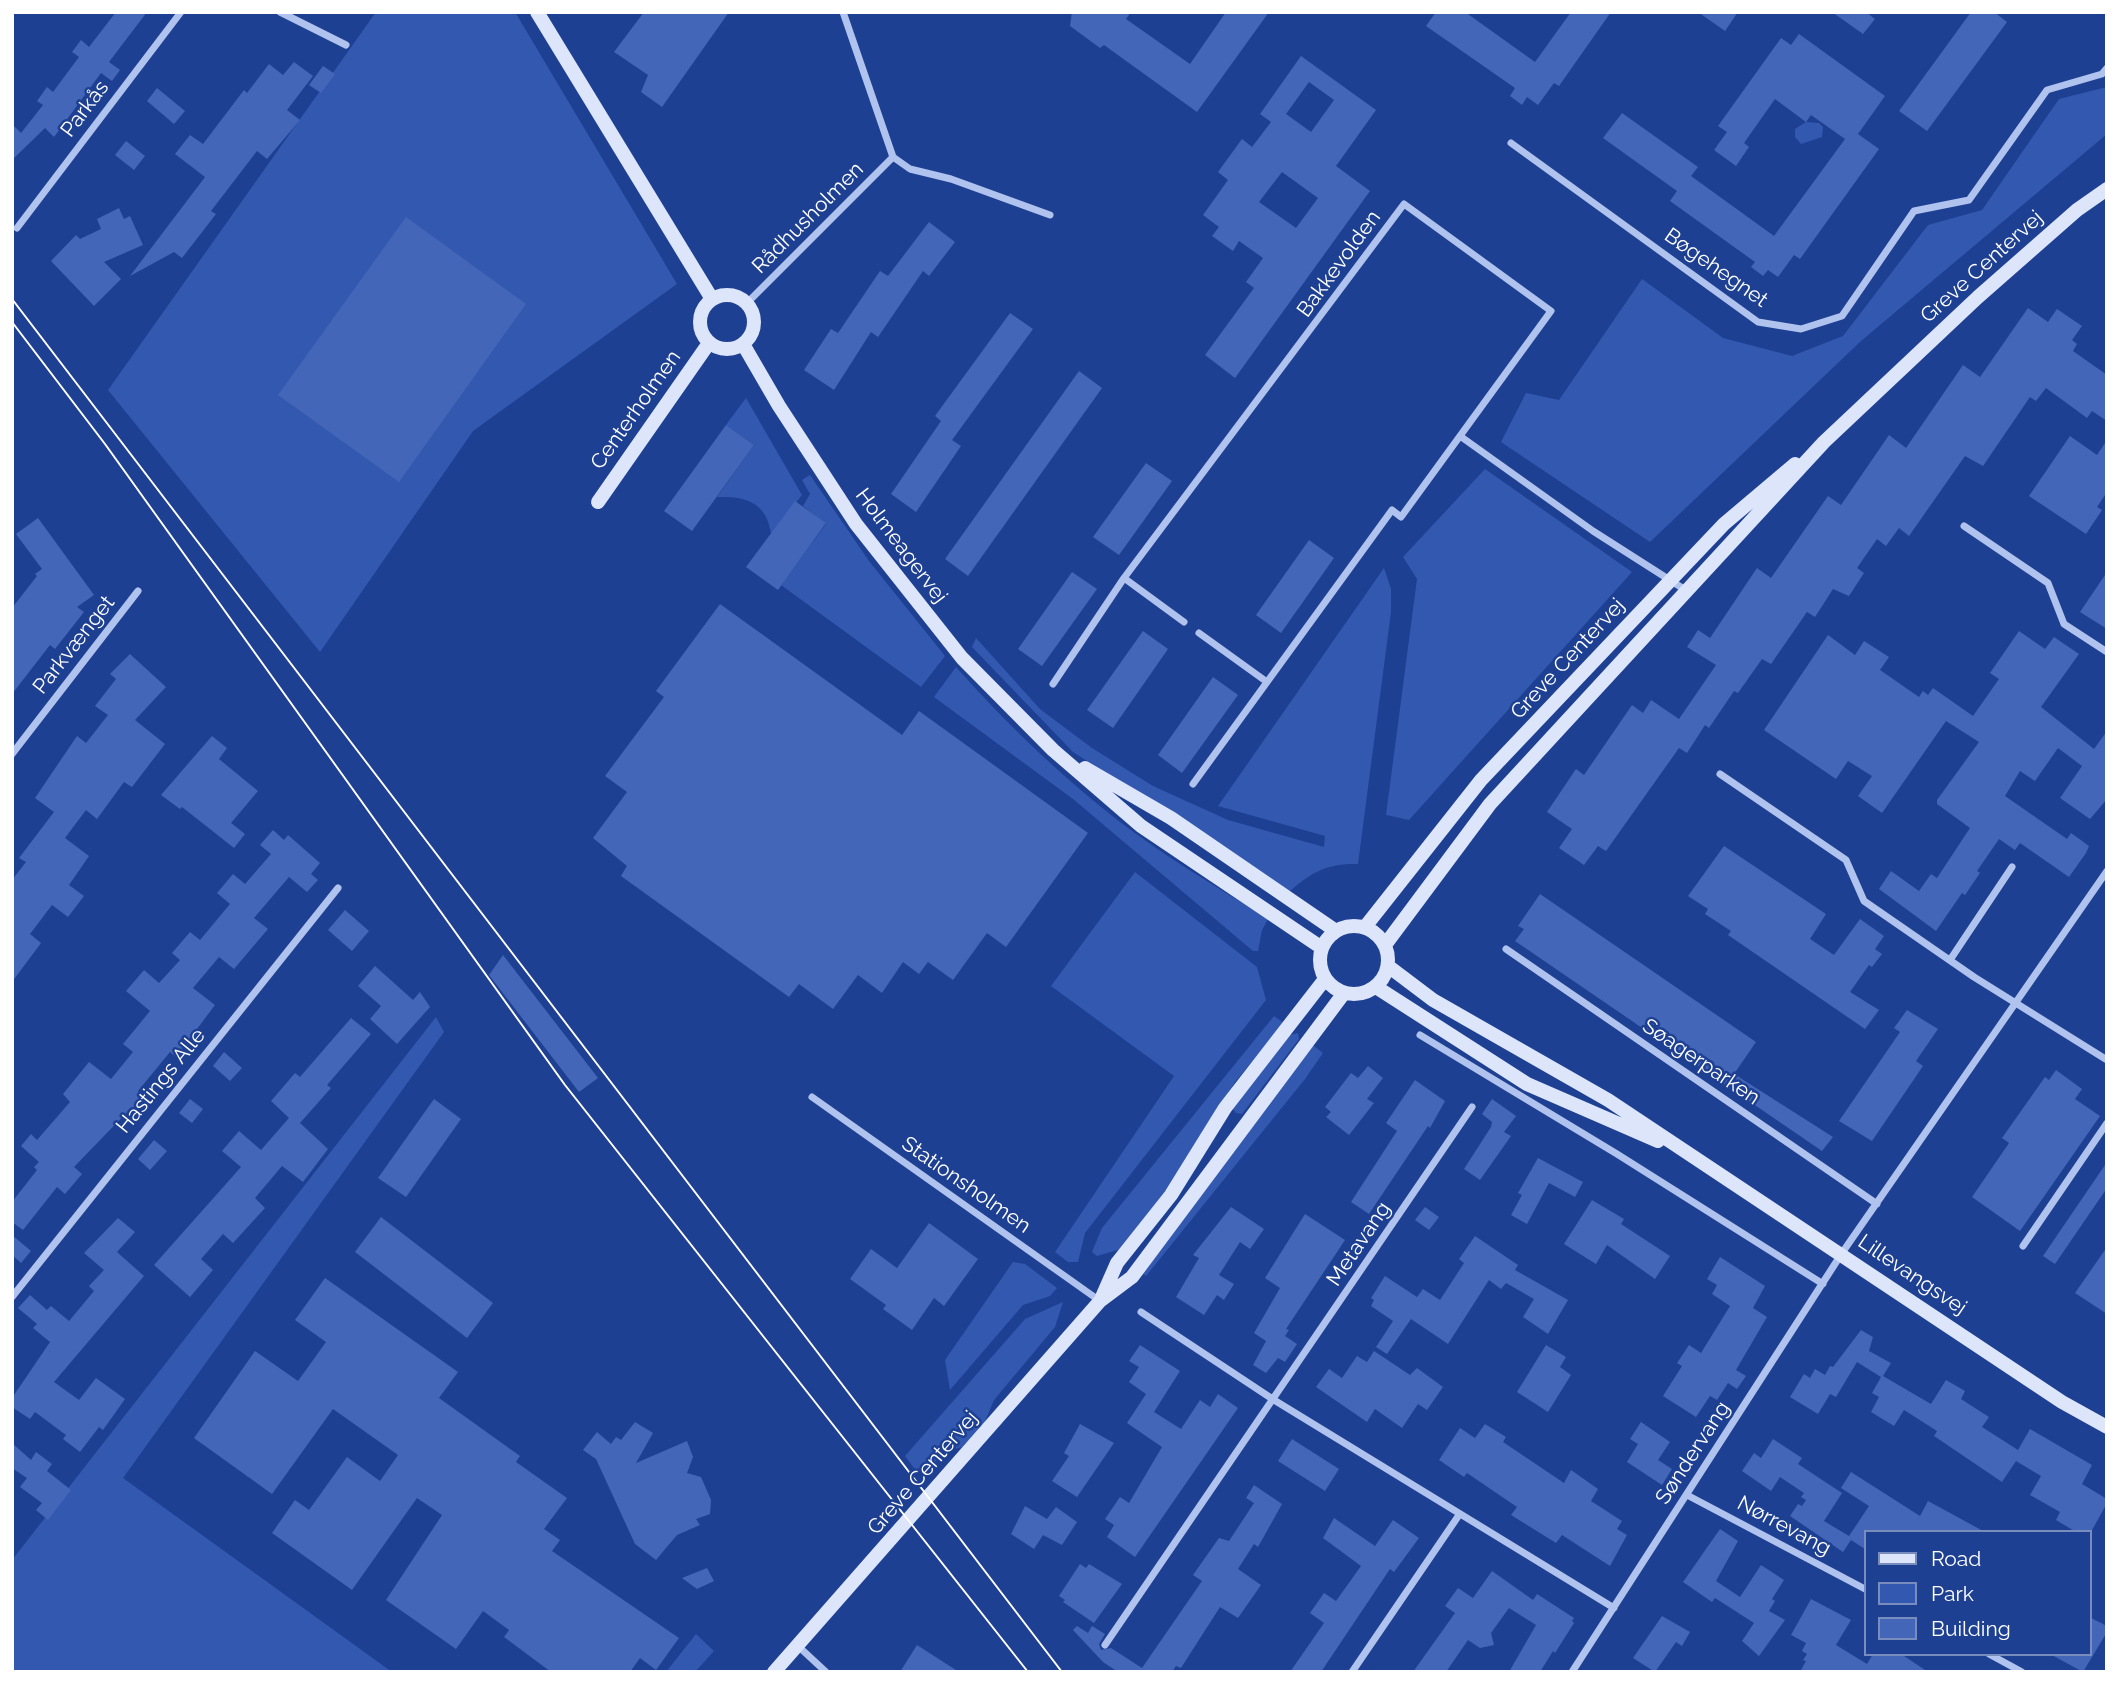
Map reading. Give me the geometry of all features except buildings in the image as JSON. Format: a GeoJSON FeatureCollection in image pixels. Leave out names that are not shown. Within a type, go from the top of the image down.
{"type":"FeatureCollection","features":[{"type":"Feature","properties":{"kind":"street","name":"Parkås"},"geometry":{"type":"LineString","coordinates":[[17,228],[181,12]]}},
{"type":"Feature","properties":{"kind":"street"},"geometry":{"type":"LineString","coordinates":[[280,12],[346,45]]}},
{"type":"Feature","properties":{"kind":"street"},"geometry":{"type":"LineString","coordinates":[[537,12],[712,299]]}},
{"type":"Feature","properties":{"kind":"street","name":"Rådhusholmen"},"geometry":{"type":"LineString","coordinates":[[843,12],[893,157],[910,169],[951,179],[1050,215]]}},
{"type":"Feature","properties":{"kind":"street","name":"Bøgehegnet"},"geometry":{"type":"LineString","coordinates":[[1511,143],[1758,322],[1801,329],[1842,316],[1914,211],[1969,200],[2047,90],[2102,74],[2107,68]]}},
{"type":"Feature","properties":{"kind":"street","name":"Rådhusholmen"},"geometry":{"type":"LineString","coordinates":[[747,303],[893,157]]}},
{"type":"Feature","properties":{"kind":"street","name":"Greve Centervej"},"geometry":{"type":"LineString","coordinates":[[2077,210],[2107,177]]}},
{"type":"Feature","properties":{"kind":"street","name":"Greve Centervej"},"geometry":{"type":"LineString","coordinates":[[1385,945],[1490,804],[1824,442],[1978,297],[2077,210],[2107,189]]}},
{"type":"Feature","properties":{"kind":"street","name":"Bakkevolden"},"geometry":{"type":"LineString","coordinates":[[1053,684],[1124,578],[1404,204],[1550,311],[1401,517],[1392,510],[1193,784]]}},
{"type":"Feature","properties":{"kind":"street"},"geometry":{"type":"LineString","coordinates":[[730,295],[747,303],[752,311],[753,329],[743,344],[726,349],[709,343],[699,325],[704,306],[712,299],[730,295]]}},
{"type":"Feature","properties":{"kind":"street","name":"Centerholmen"},"geometry":{"type":"LineString","coordinates":[[598,502],[709,343]]}},
{"type":"Feature","properties":{"kind":"street","name":"Holmeagervej"},"geometry":{"type":"LineString","coordinates":[[743,344],[856,524],[936,628],[1054,750],[1141,825],[1322,948]]}},
{"type":"Feature","properties":{"kind":"street"},"geometry":{"type":"LineString","coordinates":[[1460,436],[1593,531],[1687,591]]}},
{"type":"Feature","properties":{"kind":"street","name":"Greve Centervej"},"geometry":{"type":"LineString","coordinates":[[1365,927],[1481,780],[1562,698],[1670,579],[1767,484],[1824,442]]}},
{"type":"Feature","properties":{"kind":"street"},"geometry":{"type":"LineString","coordinates":[[1964,526],[2048,583],[2064,624],[2107,652]]}},
{"type":"Feature","properties":{"kind":"street"},"geometry":{"type":"LineString","coordinates":[[1124,578],[1184,622]]}},
{"type":"Feature","properties":{"kind":"street","name":"Parkvænget"},"geometry":{"type":"LineString","coordinates":[[12,754],[138,591]]}},
{"type":"Feature","properties":{"kind":"street"},"geometry":{"type":"LineString","coordinates":[[1199,633],[1267,682]]}},
{"type":"Feature","properties":{"kind":"street","name":"Holmeagervej"},"geometry":{"type":"LineString","coordinates":[[1054,750],[1171,818],[1336,931]]}},
{"type":"Feature","properties":{"kind":"street"},"geometry":{"type":"LineString","coordinates":[[1720,774],[1846,860],[1864,901],[2016,1004],[2107,1060]]}},
{"type":"Feature","properties":{"kind":"street"},"geometry":{"type":"LineString","coordinates":[[1950,960],[2012,867]]}},
{"type":"Feature","properties":{"kind":"street"},"geometry":{"type":"LineString","coordinates":[[1842,1253],[2107,872]]}},
{"type":"Feature","properties":{"kind":"street","name":"Hastings Alle"},"geometry":{"type":"LineString","coordinates":[[12,1297],[338,888]]}},
{"type":"Feature","properties":{"kind":"street"},"geometry":{"type":"LineString","coordinates":[[1345,926],[1365,927],[1385,945],[1388,966],[1376,987],[1355,994],[1344,993],[1325,979],[1320,958],[1322,948],[1336,931],[1345,926]]}},
{"type":"Feature","properties":{"kind":"street","name":"Søagerparken"},"geometry":{"type":"LineString","coordinates":[[1506,949],[1877,1203]]}},
{"type":"Feature","properties":{"kind":"street","name":"Lillevangsvej"},"geometry":{"type":"LineString","coordinates":[[1388,966],[1433,1000],[1608,1100],[2063,1402],[2107,1427]]}},
{"type":"Feature","properties":{"kind":"street","name":"Greve Centervej"},"geometry":{"type":"LineString","coordinates":[[1100,1301],[1116,1263],[1171,1195],[1225,1108],[1325,979]]}},
{"type":"Feature","properties":{"kind":"street","name":"Lillevangsvej"},"geometry":{"type":"LineString","coordinates":[[1376,987],[1527,1084],[1695,1157]]}},
{"type":"Feature","properties":{"kind":"street","name":"Greve Centervej"},"geometry":{"type":"LineString","coordinates":[[774,1672],[1100,1301],[1132,1277],[1344,993]]}},
{"type":"Feature","properties":{"kind":"street"},"geometry":{"type":"LineString","coordinates":[[1420,1035],[1617,1154],[1823,1284]]}},
{"type":"Feature","properties":{"kind":"street","name":"Stationsholmen"},"geometry":{"type":"LineString","coordinates":[[812,1097],[1100,1301]]}},
{"type":"Feature","properties":{"kind":"street","name":"Metavang"},"geometry":{"type":"LineString","coordinates":[[1105,1645],[1472,1107]]}},
{"type":"Feature","properties":{"kind":"street"},"geometry":{"type":"LineString","coordinates":[[2023,1246],[2107,1123]]}},
{"type":"Feature","properties":{"kind":"street","name":"Søndervang"},"geometry":{"type":"LineString","coordinates":[[1572,1672],[1842,1253]]}},
{"type":"Feature","properties":{"kind":"street"},"geometry":{"type":"LineString","coordinates":[[1141,1312],[1274,1400],[1614,1608]]}},
{"type":"Feature","properties":{"kind":"street","name":"Nørrevang"},"geometry":{"type":"LineString","coordinates":[[1687,1495],[1864,1588]]}},
{"type":"Feature","properties":{"kind":"street"},"geometry":{"type":"LineString","coordinates":[[1352,1672],[1459,1515]]}},
{"type":"Feature","properties":{"kind":"street"},"geometry":{"type":"LineString","coordinates":[[797,1646],[826,1672]]}},
{"type":"Feature","properties":{"kind":"street"},"geometry":{"type":"LineString","coordinates":[[1993,1656],[2022,1672]]}},
{"type":"Feature","properties":{"kind":"green space"},"geometry":{"type":"Polygon","coordinates":[[[376,12],[515,12],[677,284],[473,431],[320,652],[108,390],[376,12]]]}},
{"type":"Feature","properties":{"kind":"green space"},"geometry":{"type":"Polygon","coordinates":[[[2107,87],[2107,134],[1861,341],[1650,542],[1501,442],[1526,393],[1559,400],[1642,279],[1723,338],[1792,356],[1843,336],[1928,225],[1982,210],[2059,99],[2107,87]]]}},
{"type":"Feature","properties":{"kind":"green space"},"geometry":{"type":"Polygon","coordinates":[[[1806,122],[1819,123],[1823,127],[1822,137],[1801,144],[1795,137],[1795,129],[1806,122]]]}},
{"type":"Feature","properties":{"kind":"green space"},"geometry":{"type":"Polygon","coordinates":[[[746,398],[802,495],[771,534],[765,515],[753,503],[737,498],[717,497],[754,445],[726,425],[746,398]]]}},
{"type":"Feature","properties":{"kind":"green space"},"geometry":{"type":"Polygon","coordinates":[[[1485,469],[1632,572],[1409,820],[1386,815],[1417,579],[1403,557],[1485,469]]]}},
{"type":"Feature","properties":{"kind":"green space"},"geometry":{"type":"Polygon","coordinates":[[[810,475],[869,561],[945,656],[921,687],[781,585],[826,524],[803,506],[810,494],[802,480],[810,475]]]}},
{"type":"Feature","properties":{"kind":"green space"},"geometry":{"type":"Polygon","coordinates":[[[1384,568],[1391,589],[1391,612],[1358,864],[1338,865],[1320,870],[1289,892],[1073,752],[972,647],[976,638],[1040,709],[1092,748],[1153,786],[1228,820],[1324,847],[1325,836],[1218,806],[1384,568]]]}},
{"type":"Feature","properties":{"kind":"green space"},"geometry":{"type":"Polygon","coordinates":[[[956,667],[1027,741],[1104,809],[1172,859],[1268,919],[1262,930],[1258,951],[1253,951],[1073,799],[934,697],[956,667]]]}},
{"type":"Feature","properties":{"kind":"green space"},"geometry":{"type":"Polygon","coordinates":[[[1135,872],[1257,967],[1266,1000],[1085,1233],[1078,1262],[1068,1262],[1055,1252],[1174,1076],[1051,986],[1135,872]]]}},
{"type":"Feature","properties":{"kind":"green space"},"geometry":{"type":"Polygon","coordinates":[[[1274,1016],[1284,1023],[1235,1082],[1174,1180],[1121,1249],[1097,1256],[1092,1252],[1102,1228],[1274,1016]]]}},
{"type":"Feature","properties":{"kind":"green space"},"geometry":{"type":"Polygon","coordinates":[[[436,1017],[444,1032],[123,1478],[392,1672],[12,1672],[12,1560],[436,1017]]]}},
{"type":"Feature","properties":{"kind":"green space"},"geometry":{"type":"Polygon","coordinates":[[[1298,1033],[1299,1039],[1242,1114],[1236,1113],[1232,1108],[1290,1035],[1298,1033]]]}},
{"type":"Feature","properties":{"kind":"green space"},"geometry":{"type":"Polygon","coordinates":[[[1310,1043],[1323,1053],[1305,1079],[1146,1276],[1142,1273],[1310,1043]]]}},
{"type":"Feature","properties":{"kind":"green space"},"geometry":{"type":"Polygon","coordinates":[[[1013,1262],[1025,1264],[1057,1288],[1050,1296],[1023,1305],[950,1390],[945,1360],[1013,1262]]]}},
{"type":"Feature","properties":{"kind":"green space"},"geometry":{"type":"Polygon","coordinates":[[[1063,1302],[1055,1327],[994,1400],[984,1424],[962,1447],[949,1450],[944,1445],[935,1454],[939,1458],[928,1469],[917,1472],[905,1456],[1025,1319],[1063,1302]]]}},
{"type":"Feature","properties":{"kind":"green space"},"geometry":{"type":"Polygon","coordinates":[[[696,1634],[714,1651],[695,1672],[666,1672],[696,1634]]]}},
{"type":"Feature","properties":{"kind":"tram line"},"geometry":{"type":"LineString","coordinates":[[12,299],[1062,1672]]}},
{"type":"Feature","properties":{"kind":"tram line"},"geometry":{"type":"LineString","coordinates":[[12,322],[105,444],[565,1085],[1028,1672]]}}]}
